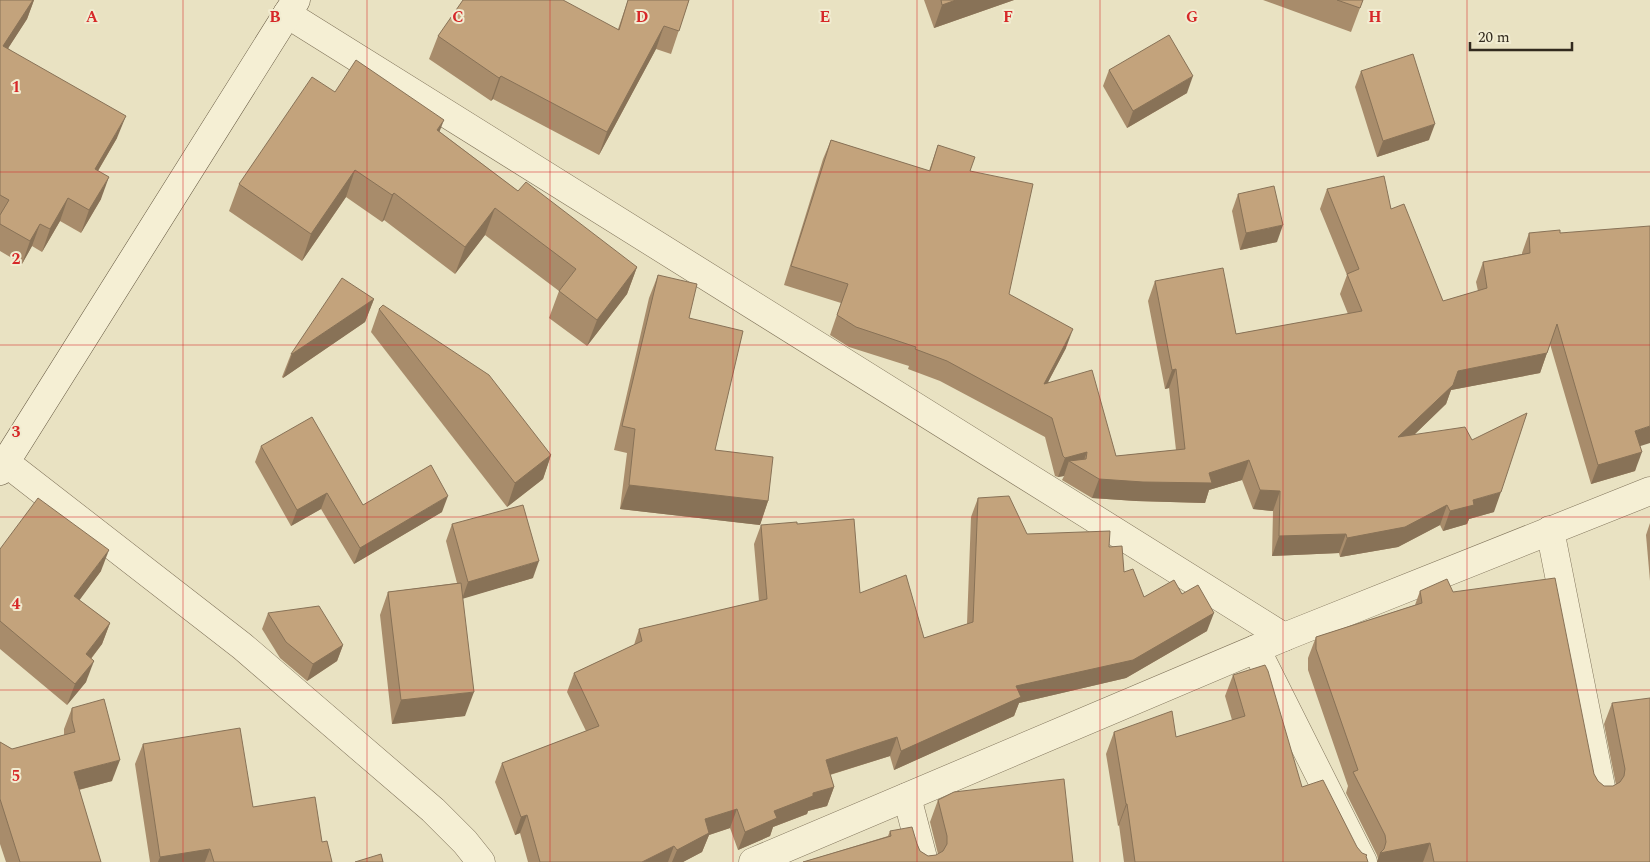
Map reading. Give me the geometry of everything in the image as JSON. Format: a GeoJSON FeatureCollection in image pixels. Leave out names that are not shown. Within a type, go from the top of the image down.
{"type":"FeatureCollection","features":[{"type":"Feature","properties":{"kind":"street"},"geometry":{"type":"LineString","coordinates":[[481,862],[465,842],[433,810],[242,646],[3,467],[292,7],[1284,638]]}},
{"type":"Feature","properties":{"kind":"street"},"geometry":{"type":"LineString","coordinates":[[753,862],[1256,649],[1650,491]]}},
{"type":"Feature","properties":{"kind":"street"},"geometry":{"type":"LineString","coordinates":[[1550,530],[1602,792]]}},
{"type":"Feature","properties":{"kind":"street"},"geometry":{"type":"LineString","coordinates":[[1256,649],[1363,862]]}},
{"type":"Feature","properties":{"kind":"street"},"geometry":{"type":"LineString","coordinates":[[907,797],[924,862]]}},
{"type":"Feature","properties":{"kind":"building"},"geometry":{"type":"Polygon","coordinates":[[[0,0],[33,0],[3,46],[126,116],[95,169],[109,177],[89,210],[68,198],[50,229],[40,224],[30,241],[0,224],[0,215],[9,200],[0,195],[0,0]]]}},
{"type":"Feature","properties":{"kind":"building"},"geometry":{"type":"Polygon","coordinates":[[[463,0],[563,0],[619,30],[628,0],[689,0],[679,31],[664,26],[607,132],[501,76],[499,78],[438,36],[463,0]]]}},
{"type":"Feature","properties":{"kind":"building"},"geometry":{"type":"Polygon","coordinates":[[[941,0],[956,0],[942,5],[941,0]]]}},
{"type":"Feature","properties":{"kind":"building"},"geometry":{"type":"Polygon","coordinates":[[[1337,0],[1363,0],[1360,8],[1337,0]]]}},
{"type":"Feature","properties":{"kind":"building"},"geometry":{"type":"Polygon","coordinates":[[[1169,35],[1193,76],[1133,111],[1109,70],[1169,35]]]}},
{"type":"Feature","properties":{"kind":"building"},"geometry":{"type":"Polygon","coordinates":[[[1413,54],[1435,124],[1383,141],[1361,71],[1413,54]]]}},
{"type":"Feature","properties":{"kind":"building"},"geometry":{"type":"Polygon","coordinates":[[[356,60],[444,120],[437,130],[518,191],[526,182],[637,267],[597,320],[559,291],[576,269],[495,208],[465,247],[394,193],[392,195],[355,170],[311,234],[239,184],[312,77],[335,92],[356,60]]]}},
{"type":"Feature","properties":{"kind":"building"},"geometry":{"type":"Polygon","coordinates":[[[831,140],[930,171],[938,145],[975,157],[970,171],[1033,184],[1009,294],[1073,329],[1044,384],[1092,370],[1116,456],[1185,449],[1176,369],[1172,370],[1155,281],[1223,268],[1236,334],[1362,311],[1347,274],[1359,269],[1327,189],[1384,176],[1391,209],[1404,204],[1443,301],[1487,288],[1483,262],[1530,253],[1529,233],[1560,230],[1560,233],[1650,226],[1650,426],[1635,431],[1642,452],[1598,465],[1557,324],[1547,353],[1458,371],[1453,385],[1398,437],[1465,427],[1472,440],[1527,413],[1501,492],[1473,500],[1474,505],[1450,511],[1447,505],[1405,527],[1347,538],[1346,534],[1279,536],[1280,491],[1260,490],[1249,460],[1209,473],[1212,483],[1099,479],[1069,461],[1086,459],[1087,452],[1065,458],[1063,456],[1052,418],[947,361],[915,349],[916,347],[856,327],[837,315],[848,284],[791,266],[831,140]]]}},
{"type":"Feature","properties":{"kind":"building"},"geometry":{"type":"Polygon","coordinates":[[[1274,186],[1283,225],[1246,233],[1238,194],[1274,186]]]}},
{"type":"Feature","properties":{"kind":"building"},"geometry":{"type":"Polygon","coordinates":[[[658,275],[697,284],[689,318],[743,331],[715,450],[773,457],[768,501],[629,485],[635,429],[622,426],[658,275]]]}},
{"type":"Feature","properties":{"kind":"building"},"geometry":{"type":"Polygon","coordinates":[[[342,278],[374,299],[291,354],[342,278]]]}},
{"type":"Feature","properties":{"kind":"building"},"geometry":{"type":"Polygon","coordinates":[[[383,305],[489,375],[551,455],[515,483],[379,309],[383,305]]]}},
{"type":"Feature","properties":{"kind":"building"},"geometry":{"type":"Polygon","coordinates":[[[312,417],[363,505],[431,465],[448,496],[360,548],[327,493],[297,510],[261,446],[312,417]]]}},
{"type":"Feature","properties":{"kind":"building"},"geometry":{"type":"Polygon","coordinates":[[[1009,496],[1027,534],[1110,531],[1109,547],[1122,546],[1124,572],[1133,569],[1144,597],[1174,580],[1182,594],[1198,585],[1214,613],[1133,660],[1016,686],[1021,697],[901,751],[897,737],[826,760],[834,787],[813,793],[813,796],[774,811],[777,818],[745,832],[737,809],[705,819],[709,833],[677,850],[674,846],[642,862],[540,862],[527,815],[521,817],[502,763],[599,726],[574,673],[642,641],[639,629],[767,599],[761,525],[854,519],[860,593],[906,575],[924,638],[973,622],[978,498],[1009,496]]]}},
{"type":"Feature","properties":{"kind":"building"},"geometry":{"type":"Polygon","coordinates":[[[38,498],[109,550],[74,596],[110,623],[86,654],[94,661],[75,684],[0,621],[0,549],[38,498]]]}},
{"type":"Feature","properties":{"kind":"building"},"geometry":{"type":"Polygon","coordinates":[[[523,505],[539,561],[468,582],[452,524],[523,505]]]}},
{"type":"Feature","properties":{"kind":"building"},"geometry":{"type":"Polygon","coordinates":[[[1555,578],[1594,774],[1604,786],[1613,786],[1620,782],[1624,776],[1625,769],[1612,703],[1650,698],[1650,862],[1434,862],[1430,843],[1380,853],[1384,849],[1386,842],[1385,835],[1353,772],[1358,770],[1316,649],[1316,637],[1422,603],[1420,591],[1447,579],[1453,592],[1555,578]]]}},
{"type":"Feature","properties":{"kind":"building"},"geometry":{"type":"Polygon","coordinates":[[[461,583],[474,692],[401,700],[388,592],[461,583]]]}},
{"type":"Feature","properties":{"kind":"building"},"geometry":{"type":"Polygon","coordinates":[[[319,606],[343,645],[313,664],[286,642],[268,613],[319,606]]]}},
{"type":"Feature","properties":{"kind":"building"},"geometry":{"type":"Polygon","coordinates":[[[1265,665],[1302,787],[1323,780],[1357,847],[1362,853],[1367,855],[1368,862],[1135,862],[1114,732],[1172,711],[1176,737],[1245,716],[1233,675],[1265,665]]]}},
{"type":"Feature","properties":{"kind":"building"},"geometry":{"type":"Polygon","coordinates":[[[104,699],[120,760],[74,772],[101,862],[20,862],[0,799],[0,742],[12,749],[75,732],[72,708],[104,699]]]}},
{"type":"Feature","properties":{"kind":"building"},"geometry":{"type":"Polygon","coordinates":[[[240,728],[253,807],[315,797],[322,842],[327,841],[332,862],[214,862],[210,849],[160,857],[143,744],[240,728]]]}},
{"type":"Feature","properties":{"kind":"building"},"geometry":{"type":"Polygon","coordinates":[[[1064,779],[1073,862],[803,862],[891,836],[890,831],[912,827],[920,851],[928,856],[936,855],[943,851],[947,844],[947,836],[938,800],[954,792],[1064,779]]]}},
{"type":"Feature","properties":{"kind":"building"},"geometry":{"type":"Polygon","coordinates":[[[381,854],[383,862],[355,862],[381,854]]]}}]}
